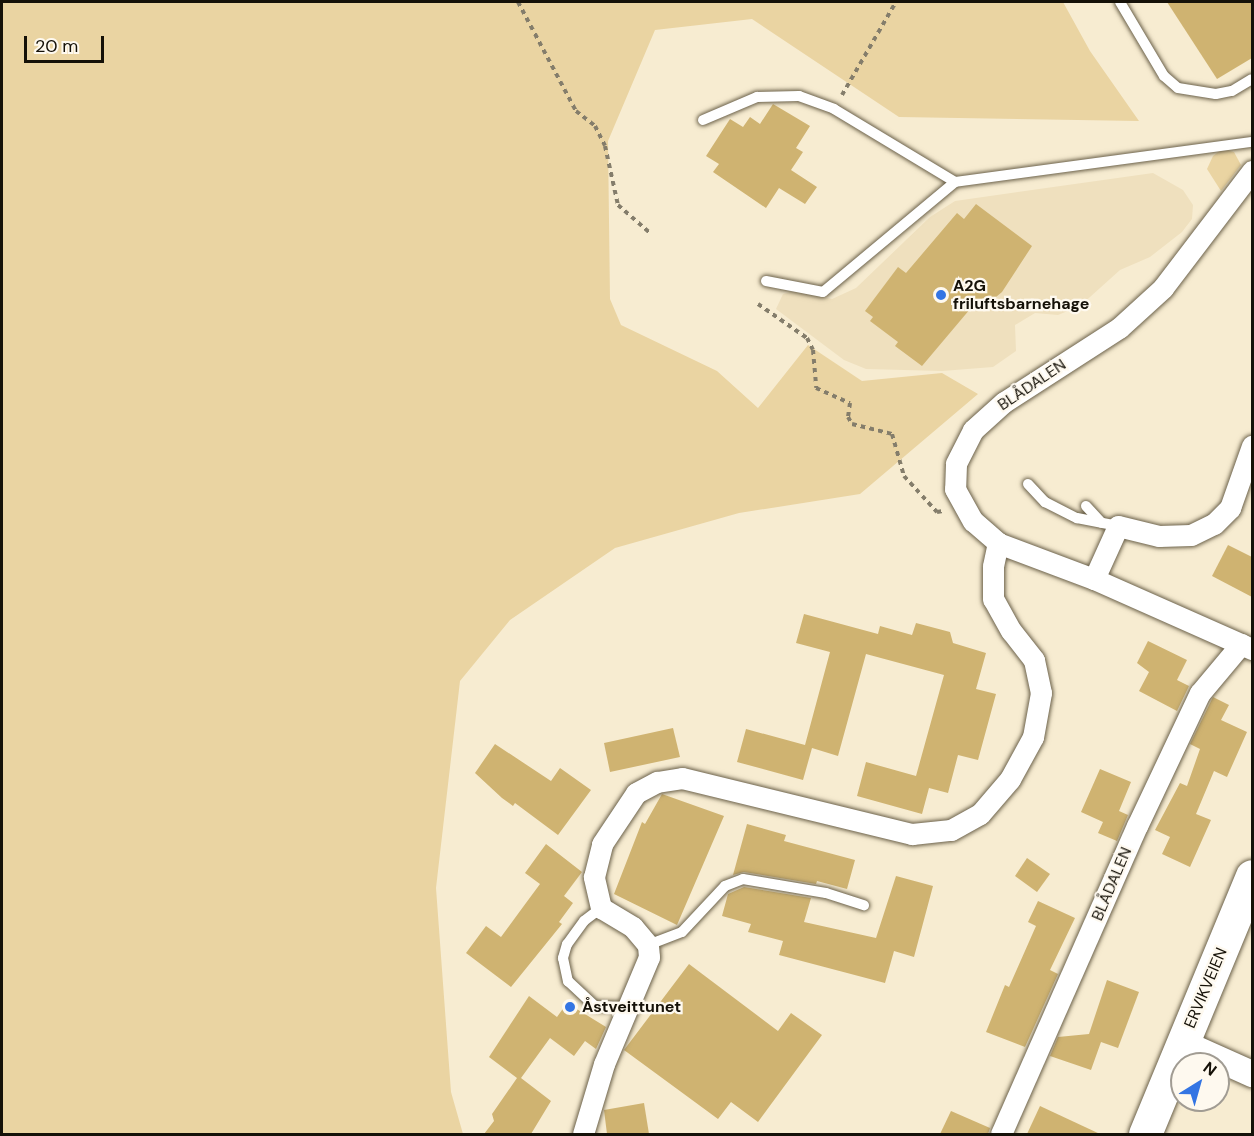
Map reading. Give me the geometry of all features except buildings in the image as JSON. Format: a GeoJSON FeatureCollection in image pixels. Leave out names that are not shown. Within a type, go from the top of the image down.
{"type":"FeatureCollection","features":[{"type":"Feature","properties":{"kind":"main road","name":"ERVIKVEIEN"},"geometry":{"type":"LineString","coordinates":[[1145,1134],[1252,876]]}},
{"type":"Feature","properties":{"kind":"street","name":"BLÅDALEN"},"geometry":{"type":"LineString","coordinates":[[1001,1134],[1137,826],[1200,693],[1247,647],[1094,579],[998,543],[973,521],[955,489],[956,464],[973,430],[1004,402],[1119,328],[1163,288],[1252,171]]}},
{"type":"Feature","properties":{"kind":"street"},"geometry":{"type":"LineString","coordinates":[[1094,579],[1110,524],[1159,536],[1191,535],[1214,525],[1230,508],[1252,446]]}},
{"type":"Feature","properties":{"kind":"street"},"geometry":{"type":"LineString","coordinates":[[583,1134],[600,1074],[650,957],[648,945],[633,927],[601,908],[594,877],[602,844],[636,793],[657,782],[682,778],[912,834],[951,830],[980,813],[1010,779],[1033,737],[1041,693],[1034,660],[1011,631],[993,598],[993,566],[998,543]]}},
{"type":"Feature","properties":{"kind":"street"},"geometry":{"type":"LineString","coordinates":[[1183,1043],[1252,1074]]}},
{"type":"Feature","properties":{"kind":"lane"},"geometry":{"type":"LineString","coordinates":[[1120,2],[1164,76],[1178,88],[1216,94],[1232,91],[1252,78]]}},
{"type":"Feature","properties":{"kind":"lane"},"geometry":{"type":"LineString","coordinates":[[702,120],[757,97],[799,96],[834,109],[955,182]]}},
{"type":"Feature","properties":{"kind":"lane"},"geometry":{"type":"LineString","coordinates":[[766,281],[823,292],[955,182],[1252,142]]}},
{"type":"Feature","properties":{"kind":"lane"},"geometry":{"type":"LineString","coordinates":[[1028,484],[1045,502],[1077,518],[1110,524]]}},
{"type":"Feature","properties":{"kind":"lane"},"geometry":{"type":"LineString","coordinates":[[1086,506],[1110,524]]}},
{"type":"Feature","properties":{"kind":"lane"},"geometry":{"type":"LineString","coordinates":[[648,945],[682,932],[725,886],[743,879],[826,893],[864,905]]}},
{"type":"Feature","properties":{"kind":"lane"},"geometry":{"type":"LineString","coordinates":[[601,908],[584,921],[567,944],[563,958],[566,975],[577,992],[595,1006],[628,1007]]}},
{"type":"Feature","properties":{"kind":"path"},"geometry":{"type":"LineString","coordinates":[[518,2],[576,111],[596,126],[605,146],[618,205],[649,232]]}},
{"type":"Feature","properties":{"kind":"path"},"geometry":{"type":"LineString","coordinates":[[834,109],[896,2]]}},
{"type":"Feature","properties":{"kind":"path"},"geometry":{"type":"LineString","coordinates":[[758,304],[807,338],[813,350],[816,388],[850,403],[848,417],[852,424],[892,434],[904,476],[937,512],[963,504]]}},
{"type":"Feature","properties":{"kind":"shaded area"},"geometry":{"type":"Polygon","coordinates":[[[2,2],[1063,2],[1090,51],[1139,121],[899,117],[752,19],[655,30],[608,141],[610,299],[621,325],[717,371],[758,408],[808,345],[862,381],[942,373],[978,394],[860,494],[739,513],[615,548],[510,620],[460,681],[436,888],[451,1092],[463,1134],[2,1134],[2,2]]]}},
{"type":"Feature","properties":{"kind":"shaded area"},"geometry":{"type":"Polygon","coordinates":[[[1222,149],[1234,152],[1241,165],[1221,191],[1207,169],[1213,156],[1222,149]]]}},
{"type":"Feature","properties":{"kind":"shaded area"},"geometry":{"type":"Polygon","coordinates":[[[1153,173],[1183,190],[1193,205],[1192,219],[1182,232],[1150,257],[1120,270],[1080,306],[1058,315],[1035,313],[1015,325],[1016,351],[993,367],[942,371],[866,369],[844,360],[776,309],[783,294],[795,291],[832,299],[856,288],[930,217],[955,201],[1153,173]]]}},
{"type":"Feature","properties":{"kind":"place","name":"A2G friluftsbarnehage"},"geometry":{"type":"Point","coordinates":[941,295]}},
{"type":"Feature","properties":{"kind":"place","name":"Åstveittunet"},"geometry":{"type":"Point","coordinates":[570,1007]}}]}
